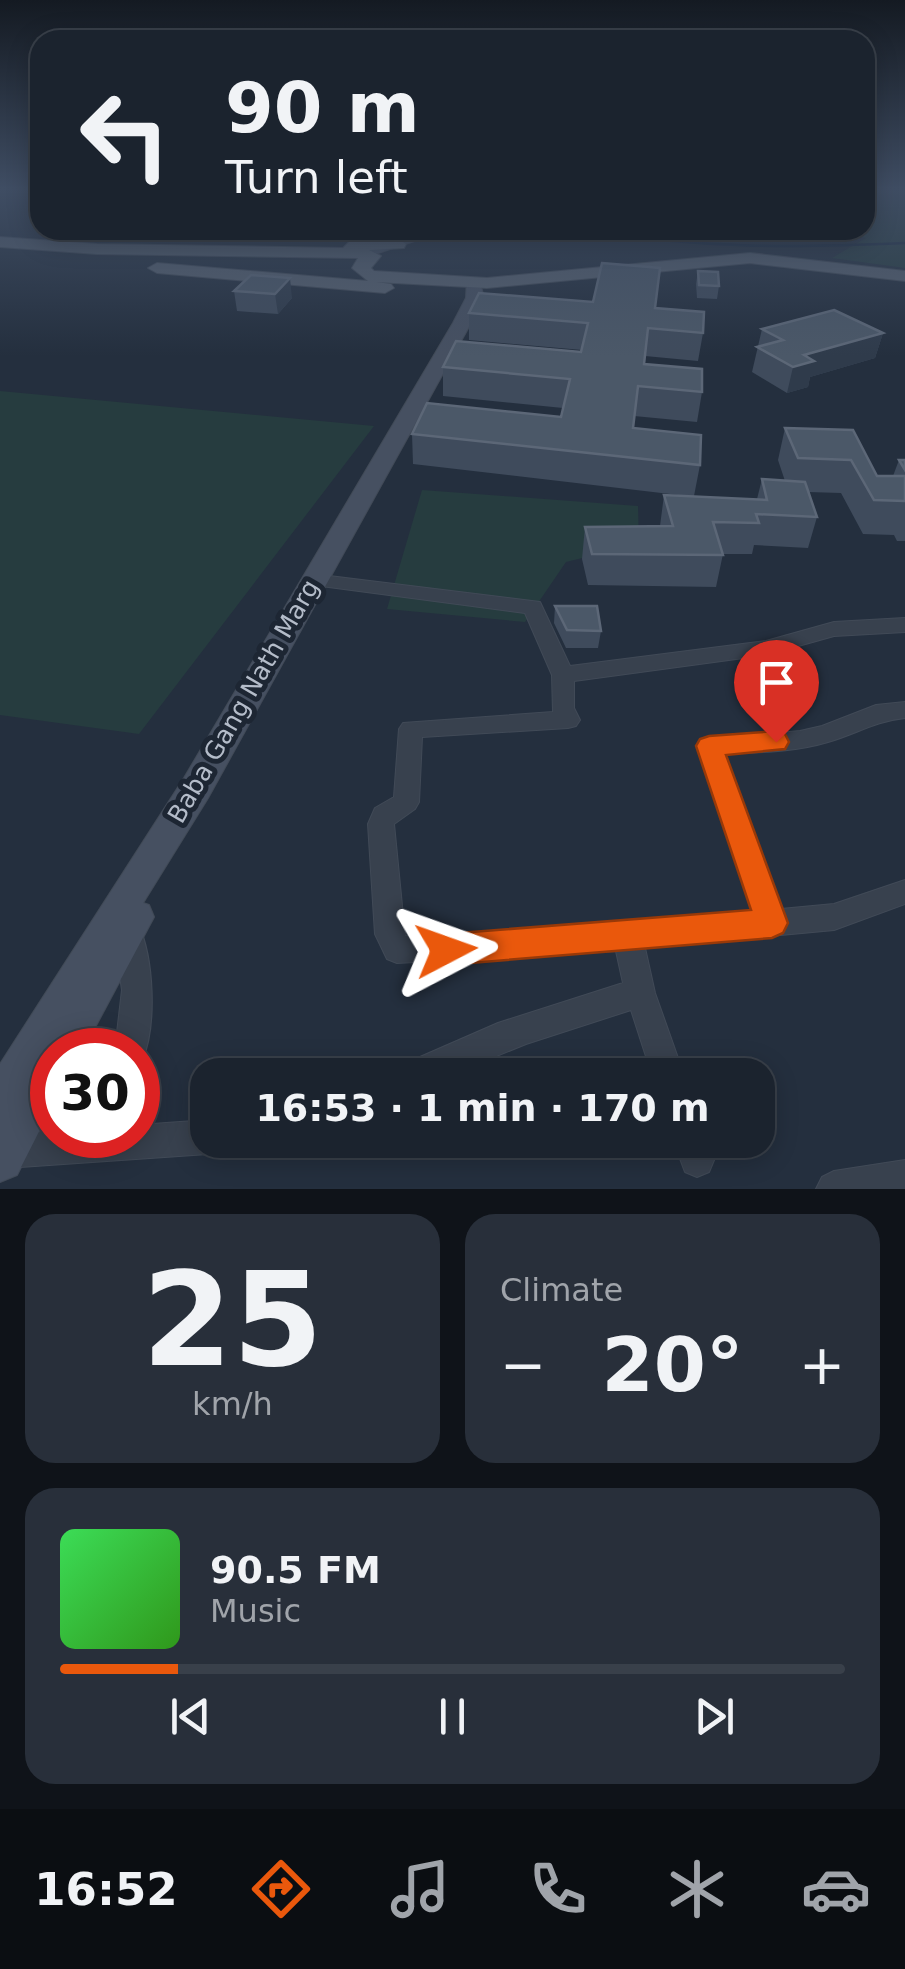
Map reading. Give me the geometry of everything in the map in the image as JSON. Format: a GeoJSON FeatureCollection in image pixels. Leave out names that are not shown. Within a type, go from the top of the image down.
{"type":"FeatureCollection","features":[{"type":"Feature","properties":{"kind":"main road"},"geometry":{"type":"LineString","coordinates":[[52,244],[363,258]]}},
{"type":"Feature","properties":{"kind":"main road"},"geometry":{"type":"LineString","coordinates":[[263,252],[290,245],[343,244]]}},
{"type":"Feature","properties":{"kind":"main road"},"geometry":{"type":"LineString","coordinates":[[0,252],[115,260],[363,258]]}},
{"type":"Feature","properties":{"kind":"main road"},"geometry":{"type":"LineString","coordinates":[[0,252],[338,284],[474,290],[755,266],[905,280]]}},
{"type":"Feature","properties":{"kind":"main road"},"geometry":{"type":"LineString","coordinates":[[338,284],[363,258]]}},
{"type":"Feature","properties":{"kind":"main road"},"geometry":{"type":"LineString","coordinates":[[363,258],[364,274],[474,290]]}},
{"type":"Feature","properties":{"kind":"street"},"geometry":{"type":"LineString","coordinates":[[363,258],[393,244]]}},
{"type":"Feature","properties":{"kind":"street"},"geometry":{"type":"LineString","coordinates":[[363,258],[406,244]]}},
{"type":"Feature","properties":{"kind":"street","name":"Baba Gang Nath Marg"},"geometry":{"type":"LineString","coordinates":[[0,1106],[150,857],[196,788],[237,746],[474,290]]}},
{"type":"Feature","properties":{"kind":"street"},"geometry":{"type":"LineString","coordinates":[[320,581],[533,607],[562,675],[563,708],[568,720],[411,729],[406,802],[384,815],[380,824],[389,934],[397,950],[628,937],[834,917],[905,892]]}},
{"type":"Feature","properties":{"kind":"street"},"geometry":{"type":"LineString","coordinates":[[562,675],[766,648],[834,629],[905,625]]}},
{"type":"Feature","properties":{"kind":"street"},"geometry":{"type":"LineString","coordinates":[[772,923],[709,746],[800,740],[827,734],[876,712],[905,710]]}},
{"type":"Feature","properties":{"kind":"street","name":"Baba Gang Nath Marg"},"geometry":{"type":"LineString","coordinates":[[71,1028],[215,765]]}},
{"type":"Feature","properties":{"kind":"street"},"geometry":{"type":"LineString","coordinates":[[127,930],[138,990],[134,1028]]}},
{"type":"Feature","properties":{"kind":"street"},"geometry":{"type":"LineString","coordinates":[[628,937],[640,993],[662,1058]]}},
{"type":"Feature","properties":{"kind":"street"},"geometry":{"type":"LineString","coordinates":[[450,1058],[570,1011],[640,993]]}},
{"type":"Feature","properties":{"kind":"street"},"geometry":{"type":"LineString","coordinates":[[2,1154],[30,1102]]}},
{"type":"Feature","properties":{"kind":"street"},"geometry":{"type":"LineString","coordinates":[[160,1138],[190,1137]]}},
{"type":"Feature","properties":{"kind":"street"},"geometry":{"type":"LineString","coordinates":[[2,1154],[30,1150]]}},
{"type":"Feature","properties":{"kind":"street"},"geometry":{"type":"LineString","coordinates":[[834,1189],[905,1176]]}},
{"type":"Feature","properties":{"kind":"green space"},"geometry":{"type":"Polygon","coordinates":[[[855,244],[905,244],[905,268],[832,258],[855,244]]]}},
{"type":"Feature","properties":{"kind":"green space"},"geometry":{"type":"Polygon","coordinates":[[[0,391],[374,426],[139,734],[0,715],[0,391]]]}},
{"type":"Feature","properties":{"kind":"green space"},"geometry":{"type":"Polygon","coordinates":[[[422,490],[638,506],[639,544],[566,562],[525,622],[387,609],[422,490]]]}},
{"type":"Feature","properties":{"kind":"building"},"geometry":{"type":"Polygon","coordinates":[[[602,263],[660,268],[655,308],[704,312],[703,333],[648,328],[644,364],[702,369],[702,392],[638,386],[633,428],[701,435],[700,465],[412,434],[427,403],[561,417],[570,379],[443,367],[456,341],[581,352],[588,323],[469,313],[479,293],[593,302],[602,263]]]}},
{"type":"Feature","properties":{"kind":"building"},"geometry":{"type":"Polygon","coordinates":[[[698,271],[718,272],[719,286],[699,285],[698,271]]]}},
{"type":"Feature","properties":{"kind":"building"},"geometry":{"type":"Polygon","coordinates":[[[251,275],[290,278],[275,294],[234,291],[251,275]]]}},
{"type":"Feature","properties":{"kind":"building"},"geometry":{"type":"Polygon","coordinates":[[[834,310],[883,333],[804,355],[814,361],[793,367],[757,347],[783,340],[762,329],[834,310]]]}},
{"type":"Feature","properties":{"kind":"building"},"geometry":{"type":"Polygon","coordinates":[[[785,428],[853,430],[877,476],[905,476],[905,501],[874,500],[851,460],[798,458],[785,428]]]}},
{"type":"Feature","properties":{"kind":"building"},"geometry":{"type":"Polygon","coordinates":[[[762,479],[805,482],[817,517],[756,514],[759,523],[713,522],[723,555],[592,554],[585,527],[673,526],[664,495],[767,500],[762,479]]]}},
{"type":"Feature","properties":{"kind":"building"},"geometry":{"type":"Polygon","coordinates":[[[555,606],[597,606],[601,631],[567,630],[555,606]]]}},
{"type":"Feature","properties":{"kind":"waterway"},"geometry":{"type":"LineString","coordinates":[[724,244],[865,244]]}},
{"type":"Feature","properties":{"kind":"route"},"geometry":{"type":"LineString","coordinates":[[446,950],[772,923],[709,746],[776,742]]}}]}
